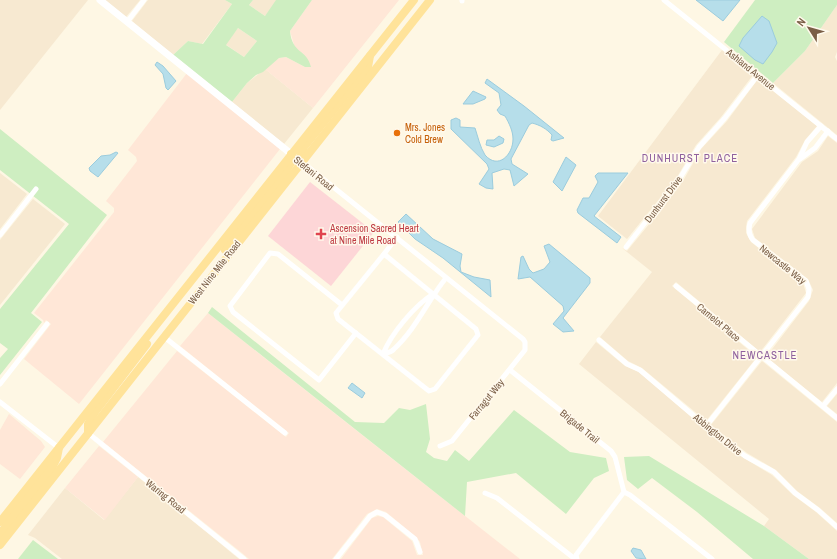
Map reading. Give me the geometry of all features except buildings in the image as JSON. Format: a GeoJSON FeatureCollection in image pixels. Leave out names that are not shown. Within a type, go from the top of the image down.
{"type":"FeatureCollection","features":[{"type":"Feature","properties":{"kind":"main road","name":"West Nine Mile Road"},"geometry":{"type":"LineString","coordinates":[[0,522],[414,0]]}},
{"type":"Feature","properties":{"kind":"main road","name":"West Nine Mile Road"},"geometry":{"type":"LineString","coordinates":[[0,545],[163,336],[430,0]]}},
{"type":"Feature","properties":{"kind":"main road"},"geometry":{"type":"LineString","coordinates":[[302,162],[300,157],[304,147],[368,67],[370,55]]}},
{"type":"Feature","properties":{"kind":"main road"},"geometry":{"type":"LineString","coordinates":[[224,259],[225,250],[292,163],[291,154]]}},
{"type":"Feature","properties":{"kind":"main road"},"geometry":{"type":"LineString","coordinates":[[88,433],[88,424],[147,344],[146,337]]}},
{"type":"Feature","properties":{"kind":"main road"},"geometry":{"type":"LineString","coordinates":[[0,540],[3,530],[52,468],[57,458],[59,448]]}},
{"type":"Feature","properties":{"kind":"street","name":"Stefani Road"},"geometry":{"type":"LineString","coordinates":[[100,0],[523,339],[526,346]]}},
{"type":"Feature","properties":{"kind":"street"},"geometry":{"type":"LineString","coordinates":[[127,22],[144,0]]}},
{"type":"Feature","properties":{"kind":"street","name":"Ashland Avenue"},"geometry":{"type":"LineString","coordinates":[[664,0],[837,139]]}},
{"type":"Feature","properties":{"kind":"street","name":"Dunhurst Drive"},"geometry":{"type":"LineString","coordinates":[[626,247],[680,178],[699,147],[724,119],[758,75]]}},
{"type":"Feature","properties":{"kind":"street","name":"Newcastle Way"},"geometry":{"type":"LineString","coordinates":[[706,425],[807,299],[809,289],[806,281],[753,240],[749,233],[749,228],[750,223],[799,160],[807,142],[821,126]]}},
{"type":"Feature","properties":{"kind":"street","name":"Newcastle Way"},"geometry":{"type":"LineString","coordinates":[[799,160],[815,148],[828,131]]}},
{"type":"Feature","properties":{"kind":"street"},"geometry":{"type":"LineString","coordinates":[[0,235],[36,189]]}},
{"type":"Feature","properties":{"kind":"street"},"geometry":{"type":"LineString","coordinates":[[384,254],[476,328],[478,335],[435,389],[429,391],[338,319],[336,313],[397,238]]}},
{"type":"Feature","properties":{"kind":"street"},"geometry":{"type":"LineString","coordinates":[[342,306],[278,254],[270,253],[230,306],[233,312],[319,380],[356,333]]}},
{"type":"Feature","properties":{"kind":"street"},"geometry":{"type":"LineString","coordinates":[[383,354],[393,351],[428,306],[433,294],[446,278]]}},
{"type":"Feature","properties":{"kind":"street","name":"Camelot Place"},"geometry":{"type":"LineString","coordinates":[[676,286],[837,418]]}},
{"type":"Feature","properties":{"kind":"street"},"geometry":{"type":"LineString","coordinates":[[383,354],[387,344],[421,302],[433,294]]}},
{"type":"Feature","properties":{"kind":"street"},"geometry":{"type":"LineString","coordinates":[[0,384],[47,324]]}},
{"type":"Feature","properties":{"kind":"street"},"geometry":{"type":"LineString","coordinates":[[163,336],[285,433]]}},
{"type":"Feature","properties":{"kind":"street","name":"Abbington Drive"},"geometry":{"type":"LineString","coordinates":[[599,340],[627,364],[640,370],[745,456],[774,472],[795,493],[818,510],[837,527]]}},
{"type":"Feature","properties":{"kind":"street","name":"Farragut Way"},"geometry":{"type":"LineString","coordinates":[[440,446],[452,441],[510,370],[525,350],[526,346]]}},
{"type":"Feature","properties":{"kind":"street","name":"Brigade Trail"},"geometry":{"type":"LineString","coordinates":[[510,370],[611,451],[615,457],[624,492]]}},
{"type":"Feature","properties":{"kind":"street"},"geometry":{"type":"LineString","coordinates":[[823,406],[837,389]]}},
{"type":"Feature","properties":{"kind":"street"},"geometry":{"type":"LineString","coordinates":[[0,402],[59,448]]}},
{"type":"Feature","properties":{"kind":"street","name":"Waring Road"},"geometry":{"type":"LineString","coordinates":[[88,433],[244,559]]}},
{"type":"Feature","properties":{"kind":"street"},"geometry":{"type":"LineString","coordinates":[[484,493],[496,498],[576,559],[576,555],[624,492],[630,495],[712,559]]}},
{"type":"Feature","properties":{"kind":"street"},"geometry":{"type":"LineString","coordinates":[[336,559],[370,516],[377,512],[385,515],[415,539],[420,552]]}},
{"type":"Feature","properties":{"kind":"shaded area"},"geometry":{"type":"Polygon","coordinates":[[[0,0],[88,0],[0,110],[0,0]]]}},
{"type":"Feature","properties":{"kind":"shaded area"},"geometry":{"type":"Polygon","coordinates":[[[105,0],[140,0],[126,17],[105,0]]]}},
{"type":"Feature","properties":{"kind":"shaded area"},"geometry":{"type":"Polygon","coordinates":[[[148,0],[225,0],[232,4],[202,44],[188,41],[173,55],[132,21],[148,0]]]}},
{"type":"Feature","properties":{"kind":"shaded area"},"geometry":{"type":"Polygon","coordinates":[[[253,0],[277,1],[265,16],[249,5],[253,0]]]}},
{"type":"Feature","properties":{"kind":"shaded area"},"geometry":{"type":"Polygon","coordinates":[[[312,0],[399,0],[313,108],[265,69],[279,58],[286,57],[305,67],[303,54],[295,48],[290,31],[312,0]]]}},
{"type":"Feature","properties":{"kind":"shaded area"},"geometry":{"type":"Polygon","coordinates":[[[837,5],[837,52],[835,57],[837,61],[837,135],[773,83],[805,51],[837,5]]]}},
{"type":"Feature","properties":{"kind":"shaded area"},"geometry":{"type":"Polygon","coordinates":[[[238,28],[257,41],[244,57],[225,44],[238,28]]]}},
{"type":"Feature","properties":{"kind":"shaded area"},"geometry":{"type":"Polygon","coordinates":[[[722,50],[753,75],[721,117],[696,145],[677,177],[627,239],[598,216],[722,50]]]}},
{"type":"Feature","properties":{"kind":"shaded area"},"geometry":{"type":"Polygon","coordinates":[[[265,69],[313,108],[284,144],[232,102],[247,83],[265,69]]]}},
{"type":"Feature","properties":{"kind":"shaded area"},"geometry":{"type":"Polygon","coordinates":[[[187,73],[280,149],[79,404],[24,359],[51,324],[46,320],[44,323],[43,320],[34,313],[114,212],[114,208],[106,201],[137,161],[136,157],[128,150],[187,73]]]}},
{"type":"Feature","properties":{"kind":"shaded area"},"geometry":{"type":"Polygon","coordinates":[[[758,79],[817,126],[805,140],[796,157],[747,221],[746,227],[746,233],[751,242],[803,283],[806,293],[760,352],[676,282],[672,286],[757,357],[706,421],[642,368],[628,361],[600,337],[652,272],[622,248],[627,251],[664,206],[683,181],[701,149],[727,121],[758,79]]]}},
{"type":"Feature","properties":{"kind":"shaded area"},"geometry":{"type":"Polygon","coordinates":[[[828,136],[837,143],[837,383],[822,402],[766,357],[809,301],[813,290],[808,279],[755,238],[752,229],[802,162],[818,151],[828,136]]]}},
{"type":"Feature","properties":{"kind":"shaded area"},"geometry":{"type":"Polygon","coordinates":[[[0,173],[27,194],[0,229],[0,173]]]}},
{"type":"Feature","properties":{"kind":"shaded area","name":"Ascension Sacred Heart at Nine Mile Road"},"geometry":{"type":"Polygon","coordinates":[[[310,182],[374,232],[331,286],[268,236],[310,182]]]}},
{"type":"Feature","properties":{"kind":"shaded area"},"geometry":{"type":"Polygon","coordinates":[[[33,199],[65,224],[0,305],[0,240],[33,199]]]}},
{"type":"Feature","properties":{"kind":"shaded area"},"geometry":{"type":"Polygon","coordinates":[[[208,313],[520,559],[341,559],[372,518],[378,516],[383,517],[412,541],[417,555],[423,555],[420,542],[416,537],[386,512],[377,509],[367,514],[332,559],[249,559],[103,442],[177,351],[286,437],[289,433],[180,346],[208,313]]]}},
{"type":"Feature","properties":{"kind":"shaded area"},"geometry":{"type":"Polygon","coordinates":[[[596,342],[625,366],[639,372],[713,435],[744,458],[772,475],[793,495],[816,512],[837,531],[837,559],[809,559],[764,526],[769,519],[579,364],[596,342]]]}},
{"type":"Feature","properties":{"kind":"shaded area"},"geometry":{"type":"Polygon","coordinates":[[[762,361],[837,422],[837,523],[797,491],[776,470],[747,453],[711,425],[762,361]]]}},
{"type":"Feature","properties":{"kind":"shaded area"},"geometry":{"type":"Polygon","coordinates":[[[837,394],[837,414],[827,406],[837,394]]]}},
{"type":"Feature","properties":{"kind":"shaded area"},"geometry":{"type":"Polygon","coordinates":[[[9,414],[41,441],[45,447],[20,479],[0,464],[0,430],[9,414]]]}},
{"type":"Feature","properties":{"kind":"shaded area"},"geometry":{"type":"Polygon","coordinates":[[[99,446],[138,477],[105,520],[65,488],[99,446]]]}},
{"type":"Feature","properties":{"kind":"shaded area"},"geometry":{"type":"Polygon","coordinates":[[[138,477],[239,559],[62,559],[35,538],[28,535],[65,488],[104,520],[138,477]]]}},
{"type":"Feature","properties":{"kind":"green space"},"geometry":{"type":"Polygon","coordinates":[[[225,0],[253,0],[249,5],[265,16],[276,0],[312,0],[290,31],[291,38],[296,48],[306,57],[311,67],[305,67],[286,57],[279,58],[247,83],[232,102],[173,55],[188,41],[203,44],[232,4],[225,0]],[[238,28],[226,45],[244,57],[257,41],[238,28]]]}},
{"type":"Feature","properties":{"kind":"green space"},"geometry":{"type":"Polygon","coordinates":[[[755,0],[837,0],[837,5],[805,51],[773,83],[724,42],[755,0]]]}},
{"type":"Feature","properties":{"kind":"green space"},"geometry":{"type":"Polygon","coordinates":[[[0,129],[107,215],[31,313],[42,322],[0,375],[0,358],[8,349],[0,343],[0,309],[69,224],[0,170],[0,129]]]}},
{"type":"Feature","properties":{"kind":"green space"},"geometry":{"type":"Polygon","coordinates":[[[212,307],[355,422],[384,423],[399,408],[410,410],[426,404],[430,439],[426,452],[434,458],[447,461],[455,450],[469,461],[514,410],[570,452],[606,458],[609,471],[594,478],[566,514],[516,473],[467,482],[465,516],[208,313],[212,307]]]}},
{"type":"Feature","properties":{"kind":"green space"},"geometry":{"type":"Polygon","coordinates":[[[649,456],[764,526],[809,559],[753,559],[697,512],[652,478],[638,489],[627,480],[624,457],[649,456]]]}},
{"type":"Feature","properties":{"kind":"green space"},"geometry":{"type":"Polygon","coordinates":[[[33,540],[58,559],[18,559],[33,540]]]}},
{"type":"Feature","properties":{"kind":"water"},"geometry":{"type":"Polygon","coordinates":[[[696,0],[740,0],[723,21],[696,0]]]}},
{"type":"Feature","properties":{"kind":"water"},"geometry":{"type":"Polygon","coordinates":[[[762,16],[769,21],[777,43],[763,64],[755,60],[739,46],[743,38],[762,16]]]}},
{"type":"Feature","properties":{"kind":"water"},"geometry":{"type":"Polygon","coordinates":[[[157,62],[163,66],[176,81],[168,90],[166,88],[163,74],[155,65],[157,62]]]}},
{"type":"Feature","properties":{"kind":"water"},"geometry":{"type":"Polygon","coordinates":[[[487,79],[564,138],[553,141],[551,140],[552,135],[546,129],[532,123],[529,125],[511,159],[512,164],[528,174],[514,186],[510,170],[504,169],[492,173],[493,189],[486,188],[479,184],[489,169],[487,164],[451,129],[451,120],[456,118],[460,120],[460,127],[475,128],[483,152],[490,159],[500,161],[508,155],[513,139],[512,130],[505,116],[500,114],[497,110],[501,105],[499,93],[485,83],[487,79]]]}},
{"type":"Feature","properties":{"kind":"water"},"geometry":{"type":"Polygon","coordinates":[[[473,91],[486,97],[485,99],[473,104],[463,104],[473,91]]]}},
{"type":"Feature","properties":{"kind":"water"},"geometry":{"type":"Polygon","coordinates":[[[499,136],[504,139],[503,143],[494,147],[486,145],[487,140],[494,140],[499,136]]]}},
{"type":"Feature","properties":{"kind":"water"},"geometry":{"type":"Polygon","coordinates":[[[116,152],[118,153],[98,177],[90,171],[89,168],[101,156],[110,155],[116,152]]]}},
{"type":"Feature","properties":{"kind":"water"},"geometry":{"type":"Polygon","coordinates":[[[566,157],[576,165],[562,191],[553,182],[566,157]]]}},
{"type":"Feature","properties":{"kind":"water"},"geometry":{"type":"Polygon","coordinates":[[[598,173],[628,173],[594,216],[621,237],[617,243],[578,213],[577,210],[583,198],[589,198],[598,182],[595,176],[598,173]]]}},
{"type":"Feature","properties":{"kind":"water"},"geometry":{"type":"Polygon","coordinates":[[[406,214],[433,239],[462,254],[460,266],[461,272],[474,277],[490,280],[491,297],[443,258],[415,239],[398,222],[406,214]]]}},
{"type":"Feature","properties":{"kind":"water"},"geometry":{"type":"Polygon","coordinates":[[[549,244],[590,278],[590,283],[563,318],[574,331],[563,332],[553,324],[564,311],[563,306],[530,277],[518,279],[521,257],[523,256],[529,269],[533,273],[544,269],[550,262],[544,246],[549,244]]]}},
{"type":"Feature","properties":{"kind":"water"},"geometry":{"type":"Polygon","coordinates":[[[352,383],[365,393],[362,398],[348,388],[352,383]]]}},
{"type":"Feature","properties":{"kind":"water"},"geometry":{"type":"Polygon","coordinates":[[[633,548],[641,550],[646,559],[636,558],[631,551],[633,548]]]}},
{"type":"Feature","properties":{"kind":"place","name":"Mrs. Jones Cold Brew"},"geometry":{"type":"Point","coordinates":[397,133]}},
{"type":"Feature","properties":{"kind":"place","name":"Ascension Sacred Heart at Nine Mile Road"},"geometry":{"type":"Point","coordinates":[321,234]}},
{"type":"Feature","properties":{"kind":"district","name":"DUNHURST PLACE"},"geometry":{"type":"Point","coordinates":[690,158]}},
{"type":"Feature","properties":{"kind":"district","name":"NEWCASTLE"},"geometry":{"type":"Point","coordinates":[765,355]}}]}
